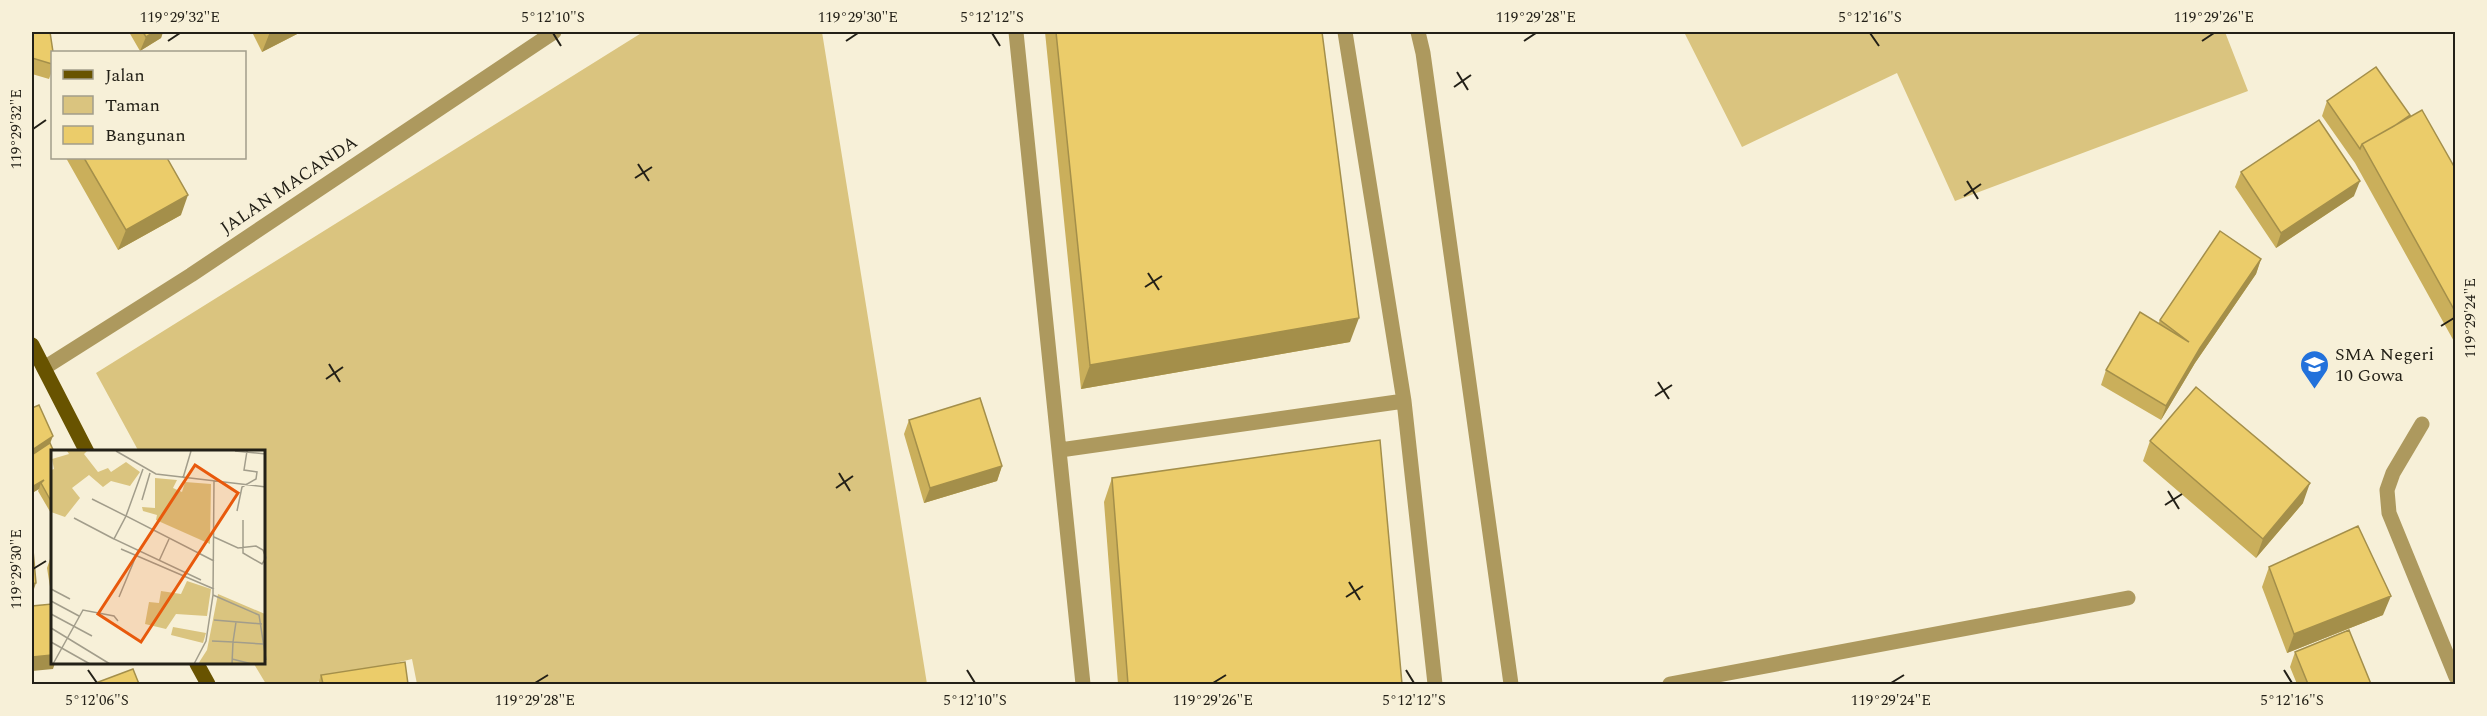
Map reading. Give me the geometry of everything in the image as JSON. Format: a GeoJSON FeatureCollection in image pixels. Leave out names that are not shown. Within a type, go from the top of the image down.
{"type":"FeatureCollection","features":[{"type":"Feature","properties":{"kind":"main road"},"geometry":{"type":"LineString","coordinates":[[32,345],[86,450]]}},
{"type":"Feature","properties":{"kind":"main road"},"geometry":{"type":"LineString","coordinates":[[198,665],[208,684]]}},
{"type":"Feature","properties":{"kind":"street","name":"JALAN MACANDA"},"geometry":{"type":"LineString","coordinates":[[44,368],[190,274],[554,32]]}},
{"type":"Feature","properties":{"kind":"street"},"geometry":{"type":"LineString","coordinates":[[1016,32],[1083,684]]}},
{"type":"Feature","properties":{"kind":"street"},"geometry":{"type":"LineString","coordinates":[[1345,32],[1404,400],[1435,684]]}},
{"type":"Feature","properties":{"kind":"street"},"geometry":{"type":"LineString","coordinates":[[1418,32],[1423,53],[1511,684]]}},
{"type":"Feature","properties":{"kind":"street"},"geometry":{"type":"LineString","coordinates":[[1060,450],[1404,400]]}},
{"type":"Feature","properties":{"kind":"street"},"geometry":{"type":"LineString","coordinates":[[2422,424],[2393,474],[2387,490],[2389,513],[2456,677]]}},
{"type":"Feature","properties":{"kind":"street"},"geometry":{"type":"LineString","coordinates":[[1670,684],[2128,598]]}},
{"type":"Feature","properties":{"kind":"green space"},"geometry":{"type":"Polygon","coordinates":[[[643,32],[822,32],[927,684],[417,684],[412,659],[308,684],[266,684],[255,665],[266,665],[266,450],[138,450],[96,373],[643,32]]]}},
{"type":"Feature","properties":{"kind":"green space"},"geometry":{"type":"Polygon","coordinates":[[[1684,32],[2225,32],[2248,91],[1955,201],[1897,73],[1742,147],[1684,32]]]}},
{"type":"Feature","properties":{"kind":"building"},"geometry":{"type":"Polygon","coordinates":[[[32,32],[50,32],[53,51],[51,51],[51,64],[32,58],[32,32]]]}},
{"type":"Feature","properties":{"kind":"building"},"geometry":{"type":"Polygon","coordinates":[[[143,32],[154,32],[146,37],[143,32]]]}},
{"type":"Feature","properties":{"kind":"building"},"geometry":{"type":"Polygon","coordinates":[[[1056,32],[1322,32],[1359,318],[1090,365],[1056,32]]]}},
{"type":"Feature","properties":{"kind":"building"},"geometry":{"type":"Polygon","coordinates":[[[2376,67],[2410,115],[2362,144],[2360,149],[2327,101],[2376,67]]]}},
{"type":"Feature","properties":{"kind":"building"},"geometry":{"type":"Polygon","coordinates":[[[2422,110],[2456,170],[2456,313],[2362,144],[2422,110]]]}},
{"type":"Feature","properties":{"kind":"building"},"geometry":{"type":"Polygon","coordinates":[[[2319,120],[2360,181],[2281,233],[2241,172],[2319,120]]]}},
{"type":"Feature","properties":{"kind":"building"},"geometry":{"type":"Polygon","coordinates":[[[85,159],[168,159],[188,195],[126,230],[85,159]]]}},
{"type":"Feature","properties":{"kind":"building"},"geometry":{"type":"Polygon","coordinates":[[[2220,231],[2261,259],[2200,348],[2166,406],[2106,370],[2140,312],[2189,342],[2160,320],[2220,231]]]}},
{"type":"Feature","properties":{"kind":"building"},"geometry":{"type":"Polygon","coordinates":[[[2196,387],[2310,483],[2263,539],[2150,441],[2196,387]]]}},
{"type":"Feature","properties":{"kind":"building"},"geometry":{"type":"Polygon","coordinates":[[[980,398],[1002,466],[930,488],[909,420],[980,398]]]}},
{"type":"Feature","properties":{"kind":"building"},"geometry":{"type":"Polygon","coordinates":[[[39,405],[53,436],[32,450],[32,408],[39,405]]]}},
{"type":"Feature","properties":{"kind":"building"},"geometry":{"type":"Polygon","coordinates":[[[1380,440],[1402,684],[1128,684],[1112,478],[1380,440]]]}},
{"type":"Feature","properties":{"kind":"building"},"geometry":{"type":"Polygon","coordinates":[[[50,443],[53,450],[51,450],[51,501],[41,483],[44,480],[32,487],[32,455],[50,443]]]}},
{"type":"Feature","properties":{"kind":"building"},"geometry":{"type":"Polygon","coordinates":[[[2358,526],[2391,596],[2294,634],[2269,567],[2358,526]]]}},
{"type":"Feature","properties":{"kind":"building"},"geometry":{"type":"Polygon","coordinates":[[[32,539],[36,583],[32,584],[32,539]]]}},
{"type":"Feature","properties":{"kind":"building"},"geometry":{"type":"Polygon","coordinates":[[[51,604],[51,655],[32,657],[32,606],[51,604]]]}},
{"type":"Feature","properties":{"kind":"building"},"geometry":{"type":"Polygon","coordinates":[[[2349,630],[2371,684],[2308,684],[2295,652],[2349,630]]]}},
{"type":"Feature","properties":{"kind":"building"},"geometry":{"type":"Polygon","coordinates":[[[405,662],[408,684],[323,684],[321,675],[405,662]]]}},
{"type":"Feature","properties":{"kind":"building"},"geometry":{"type":"Polygon","coordinates":[[[133,669],[139,684],[93,684],[133,669]]]}},
{"type":"Feature","properties":{"kind":"place","name":"SMA Negeri 10 Gowa"},"geometry":{"type":"Point","coordinates":[2314,390]}}]}
